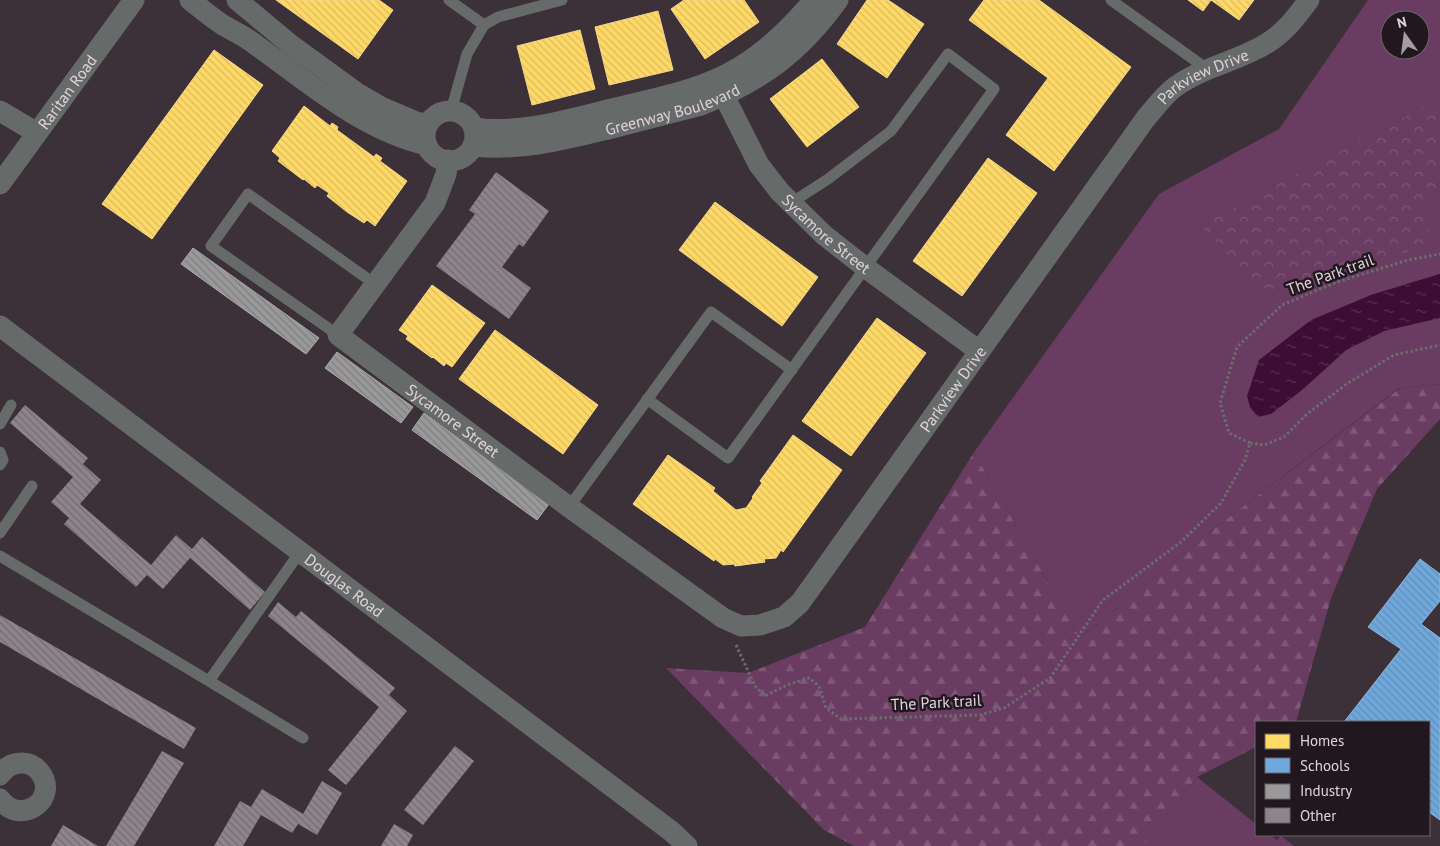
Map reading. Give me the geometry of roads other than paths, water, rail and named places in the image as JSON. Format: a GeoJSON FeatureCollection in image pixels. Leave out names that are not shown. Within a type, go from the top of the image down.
{"type":"FeatureCollection","features":[{"type":"Feature","properties":{"kind":"street","name":"Raritan Road"},"geometry":{"type":"LineString","coordinates":[[0,184],[134,0]]}},
{"type":"Feature","properties":{"kind":"street"},"geometry":{"type":"LineString","coordinates":[[190,0],[346,109],[372,124],[410,141],[427,134],[437,115],[451,111],[465,116],[473,137],[462,158],[448,160],[434,154],[427,134],[416,122],[382,108],[357,93],[291,45],[259,16],[237,0]]}},
{"type":"Feature","properties":{"kind":"street","name":"Greenway Boulevard"},"geometry":{"type":"LineString","coordinates":[[473,137],[490,148],[525,147],[559,141],[701,105],[739,68],[789,28],[814,0]]}},
{"type":"Feature","properties":{"kind":"street","name":"Greenway Boulevard"},"geometry":{"type":"LineString","coordinates":[[720,88],[775,67],[800,45],[838,0]]}},
{"type":"Feature","properties":{"kind":"street","name":"Parkview Drive"},"geometry":{"type":"LineString","coordinates":[[569,507],[723,618],[741,626],[760,625],[784,617],[800,603],[1146,118],[1174,88],[1207,69],[1247,54],[1270,42],[1289,26],[1309,0]]}},
{"type":"Feature","properties":{"kind":"street"},"geometry":{"type":"LineString","coordinates":[[244,36],[259,16]]}},
{"type":"Feature","properties":{"kind":"street","name":"Sycamore Street"},"geometry":{"type":"LineString","coordinates":[[720,88],[759,165],[780,192],[824,235],[979,351]]}},
{"type":"Feature","properties":{"kind":"street"},"geometry":{"type":"LineString","coordinates":[[0,111],[37,133]]}},
{"type":"Feature","properties":{"kind":"street"},"geometry":{"type":"LineString","coordinates":[[338,335],[435,203],[446,174],[448,160]]}},
{"type":"Feature","properties":{"kind":"street","name":"Douglas Road"},"geometry":{"type":"LineString","coordinates":[[0,326],[671,831],[687,846]]}},
{"type":"Feature","properties":{"kind":"street","name":"Sycamore Street"},"geometry":{"type":"LineString","coordinates":[[338,335],[569,507]]}},
{"type":"Feature","properties":{"kind":"street"},"geometry":{"type":"LineString","coordinates":[[0,776],[11,765],[26,763],[36,768],[44,778],[46,786],[44,796],[34,807],[22,811],[3,810]]}},
{"type":"Feature","properties":{"kind":"lane"},"geometry":{"type":"LineString","coordinates":[[449,0],[484,25]]}},
{"type":"Feature","properties":{"kind":"lane"},"geometry":{"type":"LineString","coordinates":[[451,111],[467,54],[484,25],[498,17],[541,2],[562,0]]}},
{"type":"Feature","properties":{"kind":"lane"},"geometry":{"type":"LineString","coordinates":[[1111,0],[1207,69]]}},
{"type":"Feature","properties":{"kind":"lane"},"geometry":{"type":"LineString","coordinates":[[647,399],[728,458],[994,89],[948,54],[891,132],[828,179],[791,203]]}},
{"type":"Feature","properties":{"kind":"lane"},"geometry":{"type":"LineString","coordinates":[[338,335],[211,246],[248,194],[375,284]]}},
{"type":"Feature","properties":{"kind":"lane"},"geometry":{"type":"LineString","coordinates":[[569,507],[711,312],[792,370]]}},
{"type":"Feature","properties":{"kind":"lane"},"geometry":{"type":"LineString","coordinates":[[0,424],[11,405]]}},
{"type":"Feature","properties":{"kind":"lane"},"geometry":{"type":"LineString","coordinates":[[0,452],[4,460],[0,465]]}},
{"type":"Feature","properties":{"kind":"lane"},"geometry":{"type":"LineString","coordinates":[[0,533],[32,486]]}},
{"type":"Feature","properties":{"kind":"lane"},"geometry":{"type":"LineString","coordinates":[[209,681],[300,552]]}},
{"type":"Feature","properties":{"kind":"lane"},"geometry":{"type":"LineString","coordinates":[[0,556],[303,738]]}},
{"type":"Feature","properties":{"kind":"water"},"geometry":{"type":"Polygon","coordinates":[[[1440,274],[1440,318],[1384,331],[1346,350],[1302,390],[1271,414],[1258,417],[1250,407],[1247,396],[1259,360],[1311,320],[1371,295],[1440,274]]]}}]}
